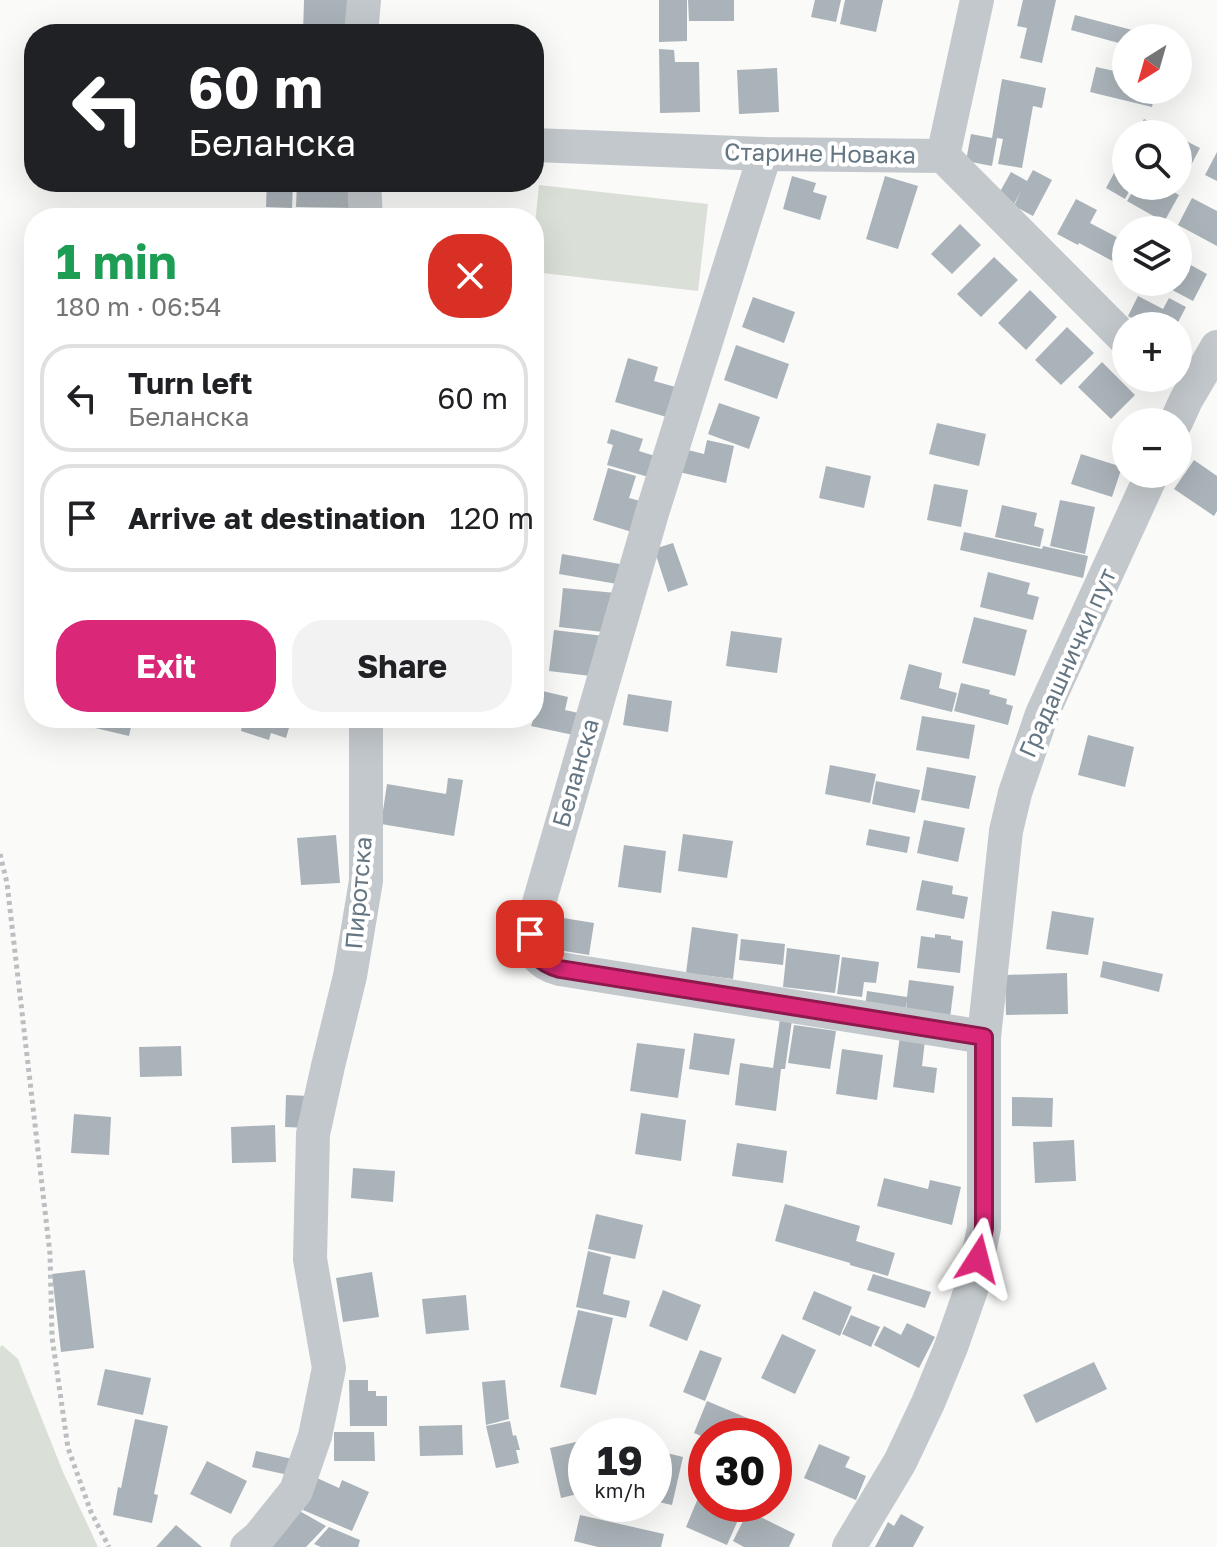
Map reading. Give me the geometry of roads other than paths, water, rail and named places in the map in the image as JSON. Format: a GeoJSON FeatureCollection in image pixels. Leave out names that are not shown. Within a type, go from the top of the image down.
{"type":"FeatureCollection","features":[{"type":"Feature","properties":{"kind":"street"},"geometry":{"type":"LineString","coordinates":[[362,24],[364,0]]}},
{"type":"Feature","properties":{"kind":"street"},"geometry":{"type":"LineString","coordinates":[[943,156],[977,0]]}},
{"type":"Feature","properties":{"kind":"street","name":"Старине Новака"},"geometry":{"type":"LineString","coordinates":[[544,145],[765,154],[943,156],[1112,326]]}},
{"type":"Feature","properties":{"kind":"street","name":"Беланска"},"geometry":{"type":"LineString","coordinates":[[765,154],[652,513],[530,942],[539,958],[560,969],[984,1037]]}},
{"type":"Feature","properties":{"kind":"street"},"geometry":{"type":"LineString","coordinates":[[1175,400],[1217,347]]}},
{"type":"Feature","properties":{"kind":"street","name":"Градашнички пут"},"geometry":{"type":"LineString","coordinates":[[849,1547],[900,1462],[951,1347],[971,1290],[984,1228],[984,1037],[1006,831],[1015,793],[1042,714],[1146,488]]}},
{"type":"Feature","properties":{"kind":"street","name":"Пиротска"},"geometry":{"type":"LineString","coordinates":[[247,1547],[259,1537],[296,1491],[315,1436],[329,1368],[310,1259],[313,1134],[350,976],[366,881],[366,728]]}}]}
